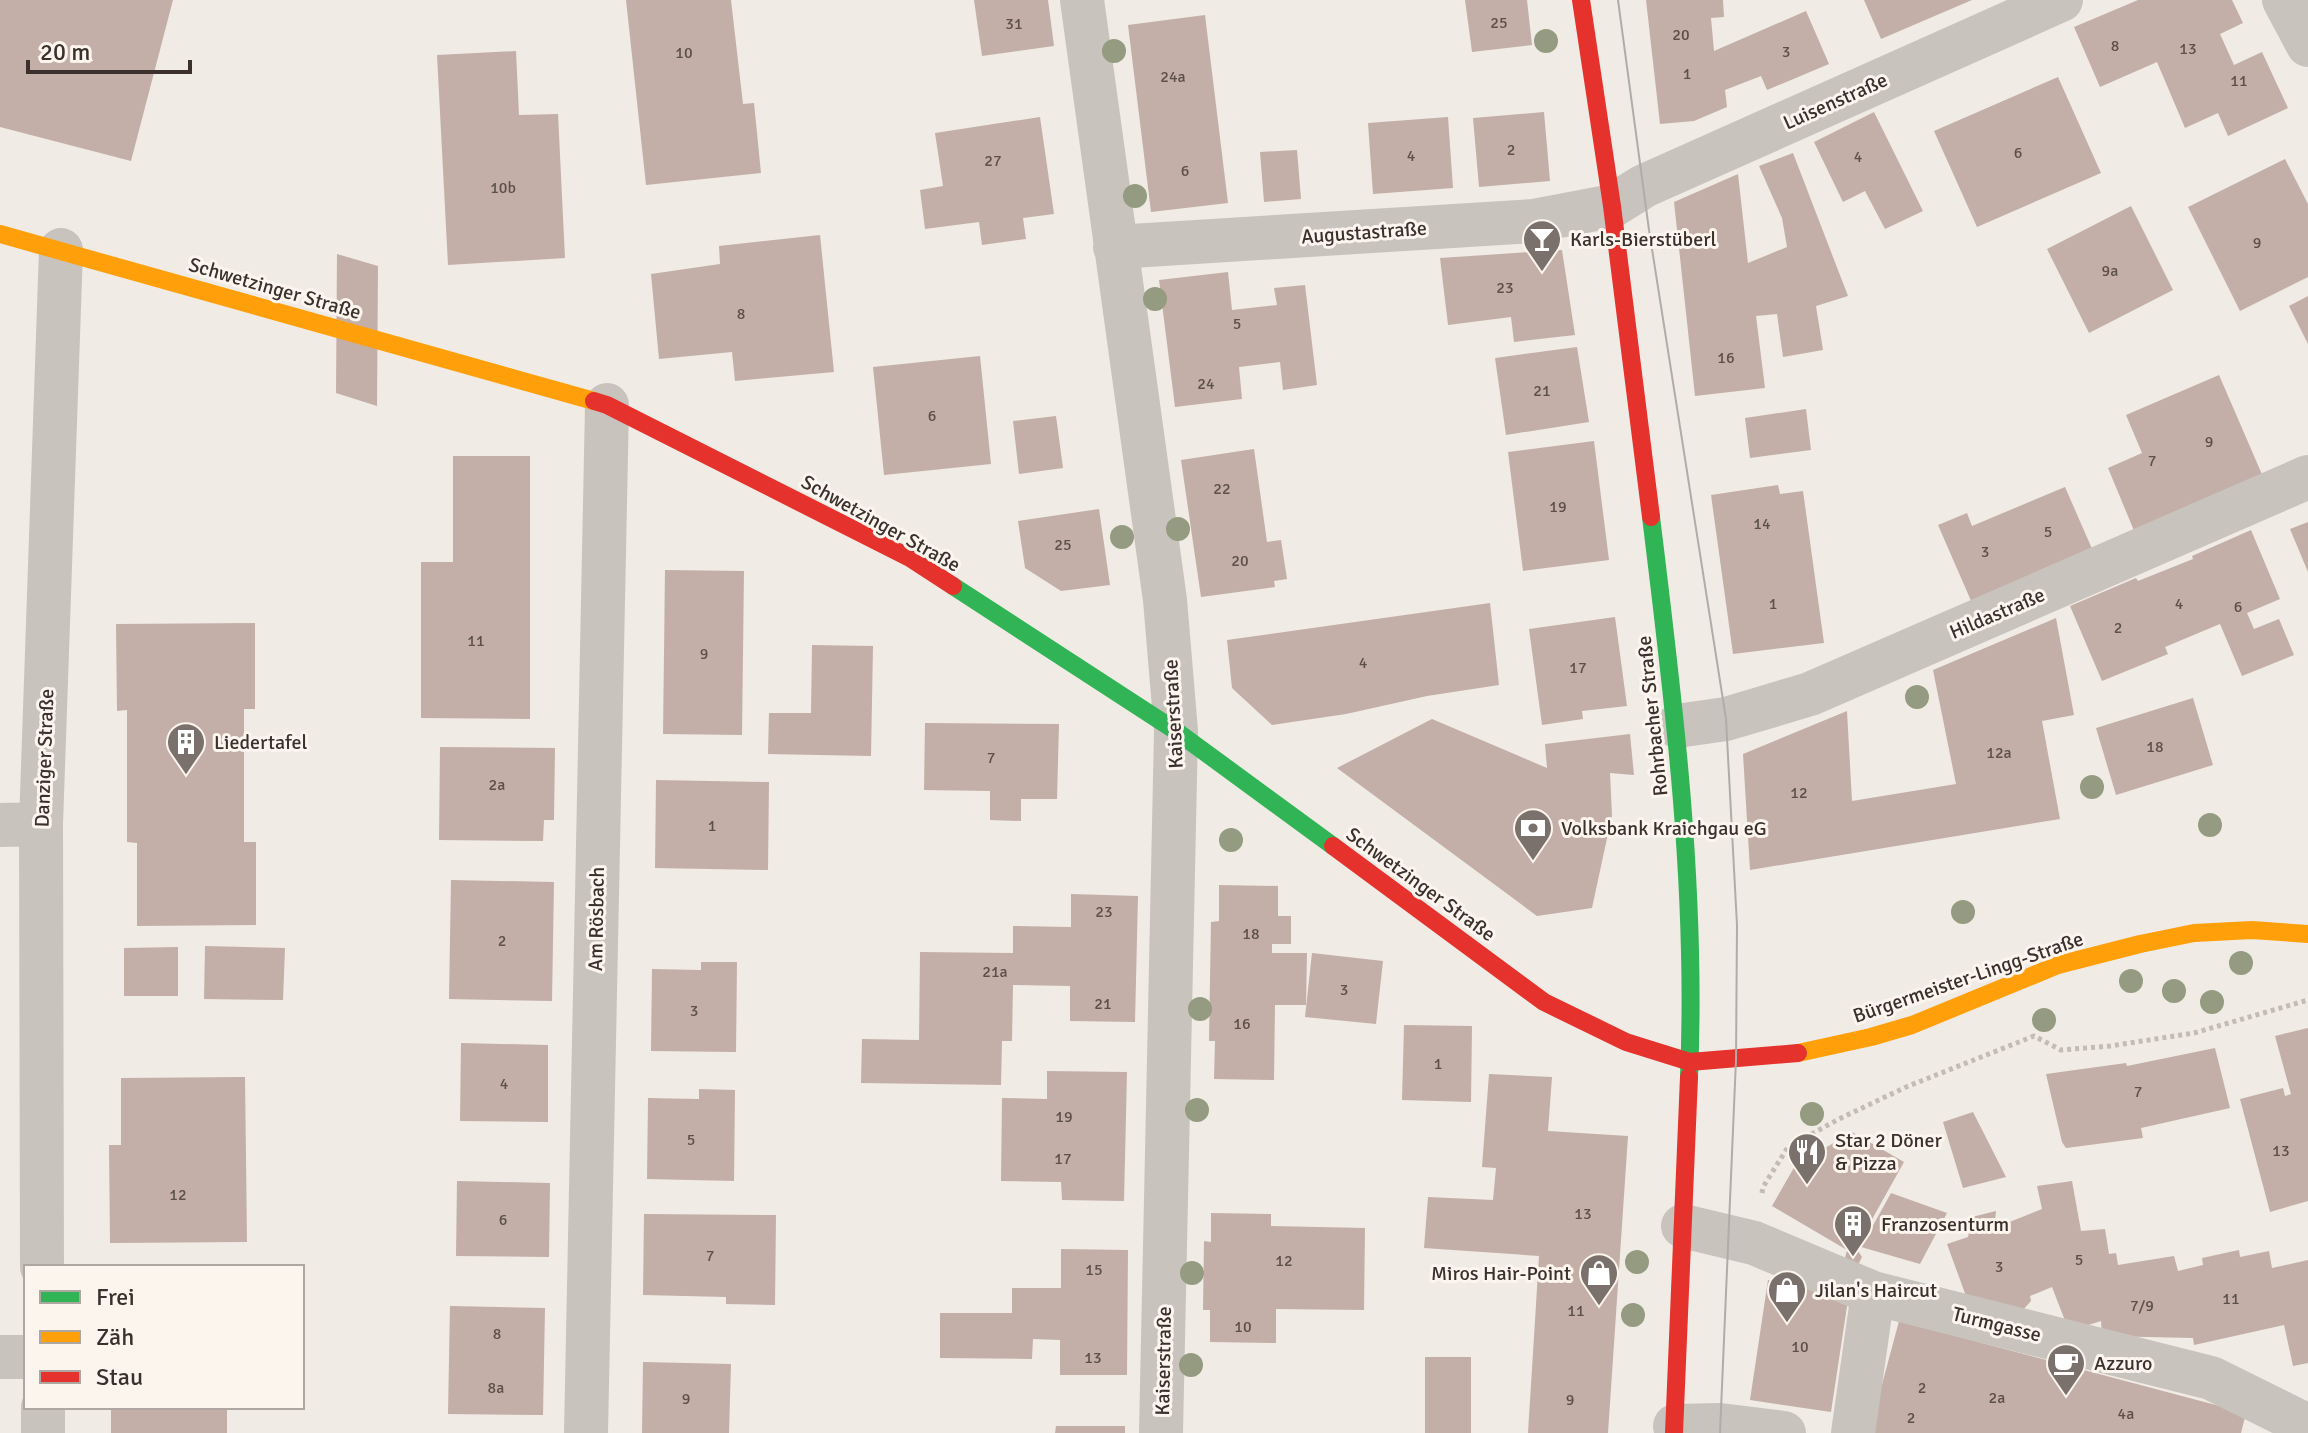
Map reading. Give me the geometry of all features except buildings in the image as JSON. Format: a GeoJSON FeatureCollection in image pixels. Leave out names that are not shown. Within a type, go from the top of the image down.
{"type":"FeatureCollection","features":[{"type":"Feature","properties":{"kind":"main road","name":"Rohrbacher Straße"},"geometry":{"type":"LineString","coordinates":[[1581,0],[1612,206],[1677,726],[1692,922],[1690,1062],[1674,1429]]}},
{"type":"Feature","properties":{"kind":"main road","name":"Schwetzinger Straße"},"geometry":{"type":"LineString","coordinates":[[0,234],[607,405],[910,558],[1176,731],[1544,1002],[1626,1042],[1690,1062]]}},
{"type":"Feature","properties":{"kind":"main road","name":"Bürgermeister-Lingg-Straße"},"geometry":{"type":"LineString","coordinates":[[1690,1062],[1791,1054],[1871,1037],[1912,1025],[2058,965],[2153,941],[2208,932],[2252,930],[2308,934]]}},
{"type":"Feature","properties":{"kind":"street","name":"Kaiserstraße"},"geometry":{"type":"LineString","coordinates":[[1082,0],[1165,600],[1176,731],[1161,1433]]}},
{"type":"Feature","properties":{"kind":"street","name":"Luisenstraße"},"geometry":{"type":"LineString","coordinates":[[1612,206],[1644,186],[2061,0]]}},
{"type":"Feature","properties":{"kind":"street"},"geometry":{"type":"LineString","coordinates":[[2284,0],[2308,45]]}},
{"type":"Feature","properties":{"kind":"street","name":"Augustastraße"},"geometry":{"type":"LineString","coordinates":[[1115,247],[1533,221],[1612,206]]}},
{"type":"Feature","properties":{"kind":"street","name":"Danziger Straße"},"geometry":{"type":"LineString","coordinates":[[42,1265],[20,824],[61,250]]}},
{"type":"Feature","properties":{"kind":"street","name":"Am Rösbach"},"geometry":{"type":"LineString","coordinates":[[586,1433],[607,405]]}},
{"type":"Feature","properties":{"kind":"street","name":"Hildastraße"},"geometry":{"type":"LineString","coordinates":[[1677,726],[1726,719],[1810,694],[2308,477]]}},
{"type":"Feature","properties":{"kind":"street","name":"Turmgasse"},"geometry":{"type":"LineString","coordinates":[[1683,1226],[1754,1243],[1873,1293],[2211,1378],[2298,1426]]}},
{"type":"Feature","properties":{"kind":"street"},"geometry":{"type":"LineString","coordinates":[[1853,1433],[1873,1293]]}},
{"type":"Feature","properties":{"kind":"street"},"geometry":{"type":"LineString","coordinates":[[0,1357],[24,1357]]}},
{"type":"Feature","properties":{"kind":"street"},"geometry":{"type":"LineString","coordinates":[[43,1409],[43,1433]]}},
{"type":"Feature","properties":{"kind":"street"},"geometry":{"type":"LineString","coordinates":[[1674,1429],[1720,1425],[1784,1433]]}},
{"type":"Feature","properties":{"kind":"path"},"geometry":{"type":"LineString","coordinates":[[1754,1243],[1763,1187],[1788,1147],[1906,1087],[2034,1036],[2061,1050],[2110,1046],[2194,1033],[2308,1000]]}},
{"type":"Feature","properties":{"kind":"tram line"},"geometry":{"type":"LineString","coordinates":[[1618,0],[1649,230],[1726,719],[1737,925],[1736,1060],[1720,1433]]}},
{"type":"Feature","properties":{"kind":"traffic: fast"},"geometry":{"type":"LineString","coordinates":[[1651,517],[1668,657],[1687,866],[1691,1007],[1689,1077]]}},
{"type":"Feature","properties":{"kind":"traffic: fast"},"geometry":{"type":"LineString","coordinates":[[953,586],[1176,731],[1333,846]]}},
{"type":"Feature","properties":{"kind":"traffic: slow"},"geometry":{"type":"LineString","coordinates":[[0,234],[594,401]]}},
{"type":"Feature","properties":{"kind":"traffic: slow"},"geometry":{"type":"LineString","coordinates":[[1798,1053],[1912,1025],[2058,965],[2140,944],[2194,933],[2252,930],[2308,934]]}},
{"type":"Feature","properties":{"kind":"traffic: jam"},"geometry":{"type":"LineString","coordinates":[[1581,0],[1612,206],[1651,517]]}},
{"type":"Feature","properties":{"kind":"traffic: jam"},"geometry":{"type":"LineString","coordinates":[[594,401],[910,558],[953,586]]}},
{"type":"Feature","properties":{"kind":"traffic: jam"},"geometry":{"type":"LineString","coordinates":[[1333,846],[1544,1002],[1626,1042],[1690,1062],[1798,1053]]}},
{"type":"Feature","properties":{"kind":"traffic: jam"},"geometry":{"type":"LineString","coordinates":[[1674,1433],[1689,1077]]}},
{"type":"Feature","properties":{"kind":"place","name":"Karls-Bierstüberl"},"geometry":{"type":"Point","coordinates":[1542,273]}},
{"type":"Feature","properties":{"kind":"place","name":"Liedertafel"},"geometry":{"type":"Point","coordinates":[186,776]}},
{"type":"Feature","properties":{"kind":"place","name":"Volksbank Kraichgau eG"},"geometry":{"type":"Point","coordinates":[1533,862]}},
{"type":"Feature","properties":{"kind":"place","name":"Star 2 Döner & Pizza"},"geometry":{"type":"Point","coordinates":[1807,1186]}},
{"type":"Feature","properties":{"kind":"place","name":"Franzosenturm"},"geometry":{"type":"Point","coordinates":[1853,1258]}},
{"type":"Feature","properties":{"kind":"place","name":"Miros Hair-Point"},"geometry":{"type":"Point","coordinates":[1599,1307]}},
{"type":"Feature","properties":{"kind":"place","name":"Jilan's Haircut"},"geometry":{"type":"Point","coordinates":[1787,1324]}},
{"type":"Feature","properties":{"kind":"place","name":"Azzuro"},"geometry":{"type":"Point","coordinates":[2066,1397]}}]}
